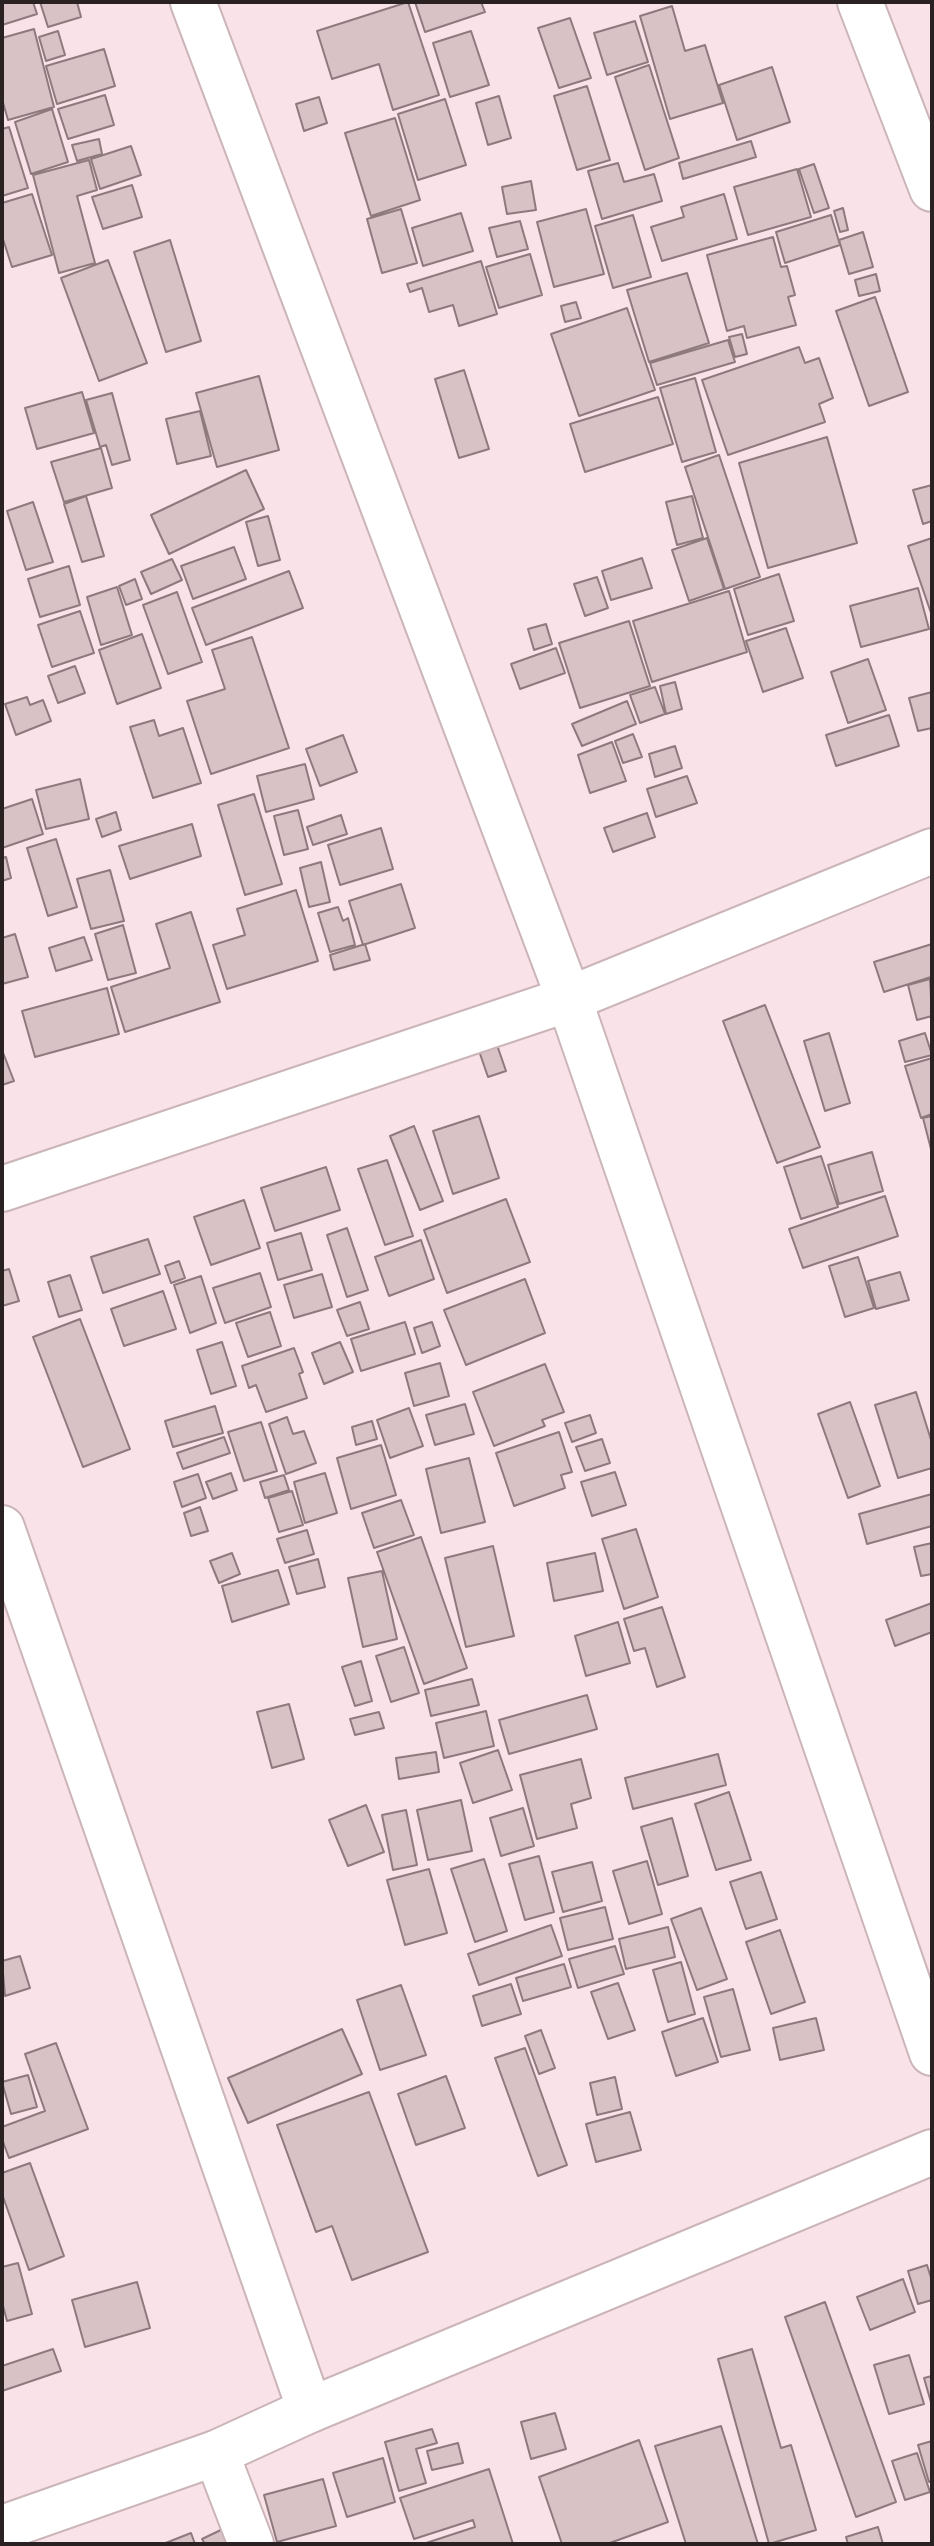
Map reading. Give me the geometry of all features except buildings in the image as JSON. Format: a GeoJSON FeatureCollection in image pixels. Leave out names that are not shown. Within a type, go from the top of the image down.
{"type":"FeatureCollection","features":[{"type":"Feature","properties":{"kind":"street"},"geometry":{"type":"LineString","coordinates":[[193,2],[569,999],[932,2053]]}},
{"type":"Feature","properties":{"kind":"street"},"geometry":{"type":"LineString","coordinates":[[860,2],[932,189]]}},
{"type":"Feature","properties":{"kind":"street"},"geometry":{"type":"LineString","coordinates":[[2,1189],[569,999],[932,851]]}},
{"type":"Feature","properties":{"kind":"street"},"geometry":{"type":"LineString","coordinates":[[2,1528],[310,2410]]}},
{"type":"Feature","properties":{"kind":"street"},"geometry":{"type":"LineString","coordinates":[[2,2528],[216,2453],[310,2410],[932,2152]]}},
{"type":"Feature","properties":{"kind":"street"},"geometry":{"type":"LineString","coordinates":[[216,2453],[251,2544]]}}]}
